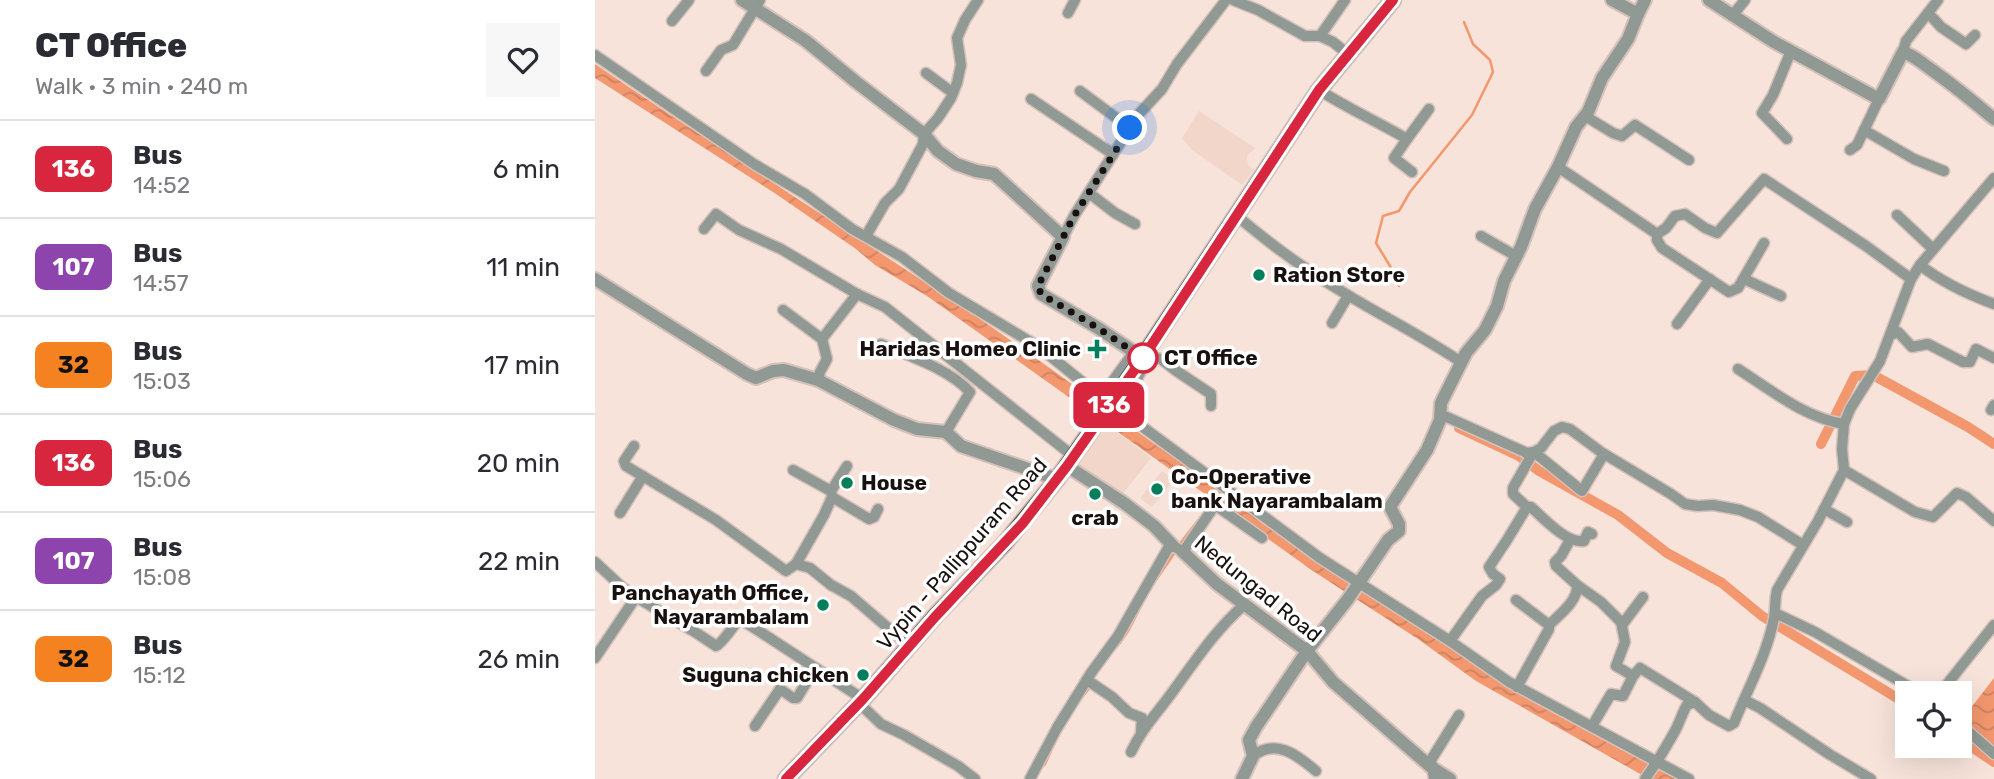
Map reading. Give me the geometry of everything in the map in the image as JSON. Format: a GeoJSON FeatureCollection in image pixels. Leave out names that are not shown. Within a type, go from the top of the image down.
{"type":"FeatureCollection","features":[{"type":"Feature","properties":{"kind":"main road","name":"Vypin - Pallippuram Road"},"geometry":{"type":"LineString","coordinates":[[786,779],[1023,523],[1057,479],[1067,459],[1086,438],[1139,354],[1237,216],[1319,90],[1393,0]]}},
{"type":"Feature","properties":{"kind":"street"},"geometry":{"type":"LineString","coordinates":[[672,21],[689,0]]}},
{"type":"Feature","properties":{"kind":"street"},"geometry":{"type":"LineString","coordinates":[[742,0],[757,4],[806,41],[925,134],[938,151],[956,164],[994,174],[1063,237]]}},
{"type":"Feature","properties":{"kind":"street"},"geometry":{"type":"LineString","coordinates":[[866,236],[885,203],[899,189],[923,144],[925,134],[953,93],[961,65],[957,38],[978,0]]}},
{"type":"Feature","properties":{"kind":"street"},"geometry":{"type":"LineString","coordinates":[[1068,13],[1075,0]]}},
{"type":"Feature","properties":{"kind":"street"},"geometry":{"type":"LineString","coordinates":[[1210,406],[1211,394],[1161,359],[1139,354],[1041,294],[1038,286],[1074,216],[1138,115],[1162,89],[1177,64],[1226,0]]}},
{"type":"Feature","properties":{"kind":"street"},"geometry":{"type":"LineString","coordinates":[[1233,0],[1258,10],[1305,36],[1320,36],[1333,42],[1347,54]]}},
{"type":"Feature","properties":{"kind":"street"},"geometry":{"type":"LineString","coordinates":[[1258,10],[1265,0]]}},
{"type":"Feature","properties":{"kind":"street"},"geometry":{"type":"LineString","coordinates":[[1320,36],[1345,0]]}},
{"type":"Feature","properties":{"kind":"street"},"geometry":{"type":"LineString","coordinates":[[1612,0],[1638,14]]}},
{"type":"Feature","properties":{"kind":"street"},"geometry":{"type":"LineString","coordinates":[[1253,757],[1249,740],[1307,651],[1348,599],[1388,540],[1399,531],[1399,524],[1390,507],[1427,450],[1440,420],[1441,403],[1472,343],[1485,330],[1535,209],[1576,127],[1585,116],[1602,78],[1628,39],[1645,0]]}},
{"type":"Feature","properties":{"kind":"street"},"geometry":{"type":"LineString","coordinates":[[1709,0],[1791,51],[1879,99]]}},
{"type":"Feature","properties":{"kind":"street"},"geometry":{"type":"LineString","coordinates":[[1732,16],[1745,0]]}},
{"type":"Feature","properties":{"kind":"street"},"geometry":{"type":"LineString","coordinates":[[1850,150],[1857,145],[1906,41],[1938,0]]}},
{"type":"Feature","properties":{"kind":"street"},"geometry":{"type":"LineString","coordinates":[[706,71],[721,50],[733,45],[757,4]]}},
{"type":"Feature","properties":{"kind":"street"},"geometry":{"type":"LineString","coordinates":[[1929,13],[1941,27],[1966,44],[1975,35]]}},
{"type":"Feature","properties":{"kind":"street"},"geometry":{"type":"LineString","coordinates":[[1787,139],[1762,113],[1773,95],[1791,51]]}},
{"type":"Feature","properties":{"kind":"street"},"geometry":{"type":"LineString","coordinates":[[1903,52],[1918,57],[1994,120]]}},
{"type":"Feature","properties":{"kind":"street"},"geometry":{"type":"LineString","coordinates":[[595,55],[754,164],[794,186],[852,229],[902,257],[949,293],[1038,347],[1101,397],[1139,354]]}},
{"type":"Feature","properties":{"kind":"street"},"geometry":{"type":"LineString","coordinates":[[926,73],[953,93]]}},
{"type":"Feature","properties":{"kind":"street"},"geometry":{"type":"LineString","coordinates":[[1319,90],[1345,107],[1407,139]]}},
{"type":"Feature","properties":{"kind":"street"},"geometry":{"type":"LineString","coordinates":[[1080,92],[1130,128]]}},
{"type":"Feature","properties":{"kind":"street"},"geometry":{"type":"LineString","coordinates":[[1031,99],[1113,154]]}},
{"type":"Feature","properties":{"kind":"street"},"geometry":{"type":"LineString","coordinates":[[1412,172],[1394,158],[1429,109]]}},
{"type":"Feature","properties":{"kind":"street"},"geometry":{"type":"LineString","coordinates":[[1585,116],[1622,136],[1635,125],[1689,160]]}},
{"type":"Feature","properties":{"kind":"street"},"geometry":{"type":"LineString","coordinates":[[1864,130],[1914,159],[1944,171]]}},
{"type":"Feature","properties":{"kind":"street"},"geometry":{"type":"LineString","coordinates":[[1558,167],[1657,234]]}},
{"type":"Feature","properties":{"kind":"street"},"geometry":{"type":"LineString","coordinates":[[1592,726],[1611,694],[1623,696],[1640,668],[1695,702],[1709,715],[1729,726],[1734,723],[1760,663],[1774,618],[1777,590],[1844,470],[1844,424],[1879,361],[1911,279],[1994,178]]}},
{"type":"Feature","properties":{"kind":"street"},"geometry":{"type":"LineString","coordinates":[[1657,234],[1666,228],[1675,216],[1685,214],[1717,233],[1764,179],[1911,279]]}},
{"type":"Feature","properties":{"kind":"street"},"geometry":{"type":"LineString","coordinates":[[1089,193],[1135,224]]}},
{"type":"Feature","properties":{"kind":"street"},"geometry":{"type":"LineString","coordinates":[[703,229],[716,214],[885,307],[1067,459]]}},
{"type":"Feature","properties":{"kind":"street"},"geometry":{"type":"LineString","coordinates":[[1897,215],[1933,249]]}},
{"type":"Feature","properties":{"kind":"street"},"geometry":{"type":"LineString","coordinates":[[1237,216],[1279,250],[1348,296],[1461,362]]}},
{"type":"Feature","properties":{"kind":"street"},"geometry":{"type":"LineString","coordinates":[[1657,234],[1662,248],[1729,292],[1738,288],[1764,243]]}},
{"type":"Feature","properties":{"kind":"street"},"geometry":{"type":"LineString","coordinates":[[1481,236],[1516,256]]}},
{"type":"Feature","properties":{"kind":"street"},"geometry":{"type":"LineString","coordinates":[[1920,265],[1964,293],[1994,304]]}},
{"type":"Feature","properties":{"kind":"street"},"geometry":{"type":"LineString","coordinates":[[595,279],[756,378],[784,370],[818,380],[894,420],[917,429],[946,432],[961,446],[1057,479]]}},
{"type":"Feature","properties":{"kind":"street"},"geometry":{"type":"LineString","coordinates":[[1677,324],[1710,279]]}},
{"type":"Feature","properties":{"kind":"street"},"geometry":{"type":"LineString","coordinates":[[1744,279],[1781,296]]}},
{"type":"Feature","properties":{"kind":"street"},"geometry":{"type":"LineString","coordinates":[[821,339],[857,293]]}},
{"type":"Feature","properties":{"kind":"street"},"geometry":{"type":"LineString","coordinates":[[1332,323],[1348,296]]}},
{"type":"Feature","properties":{"kind":"street"},"geometry":{"type":"LineString","coordinates":[[783,310],[821,339],[827,359],[818,380]]}},
{"type":"Feature","properties":{"kind":"street"},"geometry":{"type":"LineString","coordinates":[[1890,335],[1898,332],[1912,347],[1928,344],[1963,362],[1969,362],[1976,349],[1994,358]]}},
{"type":"Feature","properties":{"kind":"street"},"geometry":{"type":"LineString","coordinates":[[881,344],[922,361],[963,384],[970,392],[946,432]]}},
{"type":"Feature","properties":{"kind":"street"},"geometry":{"type":"LineString","coordinates":[[1139,354],[1142,371],[1121,411],[1319,558],[1517,687],[1689,779]]}},
{"type":"Feature","properties":{"kind":"street"},"geometry":{"type":"LineString","coordinates":[[1738,369],[1826,421],[1844,424]]}},
{"type":"Feature","properties":{"kind":"street"},"geometry":{"type":"LineString","coordinates":[[1440,414],[1529,458],[1582,491],[1604,454]]}},
{"type":"Feature","properties":{"kind":"street"},"geometry":{"type":"LineString","coordinates":[[1593,534],[1588,532],[1580,543],[1570,540],[1513,494],[1513,488],[1529,458],[1545,445],[1554,431],[1562,427],[1570,429],[1604,454],[1685,504],[1740,510],[1758,517],[1804,545]]}},
{"type":"Feature","properties":{"kind":"street"},"geometry":{"type":"LineString","coordinates":[[634,446],[624,461],[626,466],[716,520],[786,570],[796,564],[824,515],[831,494],[847,466]]}},
{"type":"Feature","properties":{"kind":"street","name":"Nedungad Road"},"geometry":{"type":"LineString","coordinates":[[1067,459],[1154,526],[1217,584],[1307,651],[1333,682],[1433,773],[1450,779]]}},
{"type":"Feature","properties":{"kind":"street"},"geometry":{"type":"LineString","coordinates":[[793,470],[869,519],[878,509]]}},
{"type":"Feature","properties":{"kind":"street"},"geometry":{"type":"LineString","coordinates":[[1844,470],[1915,512],[1933,517],[1957,493],[1966,497],[1994,521]]}},
{"type":"Feature","properties":{"kind":"street"},"geometry":{"type":"LineString","coordinates":[[621,513],[643,476]]}},
{"type":"Feature","properties":{"kind":"street"},"geometry":{"type":"LineString","coordinates":[[1030,779],[1057,728],[1090,683],[1176,547],[1215,505],[1262,538]]}},
{"type":"Feature","properties":{"kind":"street"},"geometry":{"type":"LineString","coordinates":[[1450,641],[1482,596],[1496,586],[1500,579],[1493,574],[1489,566],[1527,507]]}},
{"type":"Feature","properties":{"kind":"street"},"geometry":{"type":"LineString","coordinates":[[1824,509],[1847,522]]}},
{"type":"Feature","properties":{"kind":"street"},"geometry":{"type":"LineString","coordinates":[[1570,540],[1555,562],[1556,566],[1622,622],[1625,642],[1616,666],[1633,676]]}},
{"type":"Feature","properties":{"kind":"street"},"geometry":{"type":"LineString","coordinates":[[595,562],[636,597],[716,646],[742,620],[861,701],[881,724],[958,766],[975,779]]}},
{"type":"Feature","properties":{"kind":"street"},"geometry":{"type":"LineString","coordinates":[[796,564],[810,568],[831,585],[851,596],[909,646]]}},
{"type":"Feature","properties":{"kind":"street"},"geometry":{"type":"LineString","coordinates":[[1517,687],[1549,625],[1565,610],[1577,592],[1577,585]]}},
{"type":"Feature","properties":{"kind":"street"},"geometry":{"type":"LineString","coordinates":[[595,658],[636,597]]}},
{"type":"Feature","properties":{"kind":"street"},"geometry":{"type":"LineString","coordinates":[[1622,625],[1643,597]]}},
{"type":"Feature","properties":{"kind":"street"},"geometry":{"type":"LineString","coordinates":[[1516,600],[1549,625]]}},
{"type":"Feature","properties":{"kind":"street"},"geometry":{"type":"LineString","coordinates":[[1131,752],[1141,731],[1199,654],[1244,604]]}},
{"type":"Feature","properties":{"kind":"street"},"geometry":{"type":"LineString","coordinates":[[1774,618],[1815,632],[1899,681]]}},
{"type":"Feature","properties":{"kind":"street"},"geometry":{"type":"LineString","coordinates":[[1950,681],[1994,625]]}},
{"type":"Feature","properties":{"kind":"street"},"geometry":{"type":"LineString","coordinates":[[755,726],[780,689],[797,698],[817,669]]}},
{"type":"Feature","properties":{"kind":"street"},"geometry":{"type":"LineString","coordinates":[[1090,683],[1112,697],[1129,713],[1142,718],[1141,731]]}},
{"type":"Feature","properties":{"kind":"street"},"geometry":{"type":"LineString","coordinates":[[1744,700],[1761,708],[1871,779]]}},
{"type":"Feature","properties":{"kind":"street"},"geometry":{"type":"LineString","coordinates":[[1645,779],[1658,761],[1687,705],[1695,702]]}},
{"type":"Feature","properties":{"kind":"street"},"geometry":{"type":"LineString","coordinates":[[1433,773],[1431,760],[1459,715]]}},
{"type":"Feature","properties":{"kind":"street"},"geometry":{"type":"LineString","coordinates":[[1972,735],[1994,754]]}},
{"type":"Feature","properties":{"kind":"street"},"geometry":{"type":"LineString","coordinates":[[1241,779],[1253,757],[1261,750],[1282,748],[1316,771]]}},
{"type":"Feature","properties":{"kind":"shaded area"},"geometry":{"type":"Polygon","coordinates":[[[1199,111],[1255,148],[1247,156],[1248,165],[1254,170],[1242,185],[1192,150],[1182,138],[1199,111]]]}},
{"type":"Feature","properties":{"kind":"shaded area"},"geometry":{"type":"Polygon","coordinates":[[[1107,425],[1151,458],[1118,500],[1072,466],[1107,425]]]}},
{"type":"Feature","properties":{"kind":"shaded area","name":"Co-Operative bank Nayarambalam"},"geometry":{"type":"Polygon","coordinates":[[[1162,471],[1174,480],[1152,507],[1140,498],[1162,471]]]}},
{"type":"Feature","properties":{"kind":"water"},"geometry":{"type":"Polygon","coordinates":[[[595,64],[982,320],[1174,456],[1263,524],[1498,680],[1531,701],[1676,779],[1649,779],[1476,681],[1418,639],[1313,571],[927,296],[875,265],[776,194],[595,78],[595,64]]]}},
{"type":"Feature","properties":{"kind":"water"},"geometry":{"type":"Polygon","coordinates":[[[1994,678],[1994,754],[1972,739],[1972,706],[1994,678]]]}},
{"type":"Feature","properties":{"kind":"waterway"},"geometry":{"type":"LineString","coordinates":[[1399,286],[1376,243],[1383,216],[1399,211],[1410,192],[1472,115],[1493,72],[1490,60],[1473,44],[1464,22]]}},
{"type":"Feature","properties":{"kind":"waterway"},"geometry":{"type":"LineString","coordinates":[[1821,444],[1855,376],[1873,375],[1994,444]]}},
{"type":"Feature","properties":{"kind":"waterway"},"geometry":{"type":"LineString","coordinates":[[1459,428],[1519,456],[1539,471],[1618,515],[1667,553],[1722,583],[1762,616],[1895,697]]}},
{"type":"Feature","properties":{"kind":"waterway"},"geometry":{"type":"LineString","coordinates":[[1178,546],[1204,513]]}},
{"type":"Feature","properties":{"kind":"waterway"},"geometry":{"type":"LineString","coordinates":[[1114,650],[1175,552]]}},
{"type":"Feature","properties":{"kind":"waterway"},"geometry":{"type":"LineString","coordinates":[[1077,704],[1090,687]]}},
{"type":"Feature","properties":{"kind":"waterway"},"geometry":{"type":"LineString","coordinates":[[1039,770],[1045,764],[1056,740]]}},
{"type":"Feature","properties":{"kind":"waterway"},"geometry":{"type":"LineString","coordinates":[[1972,747],[1994,762]]}},
{"type":"Feature","properties":{"kind":"bus line","name":"136"},"geometry":{"type":"LineString","coordinates":[[786,779],[863,699],[1023,523],[1067,466],[1145,355],[1319,90],[1393,0]]}},
{"type":"Feature","properties":{"kind":"place","name":"Ration Store"},"geometry":{"type":"Point","coordinates":[1259,275]}},
{"type":"Feature","properties":{"kind":"place","name":"Haridas Homeo Clinic"},"geometry":{"type":"Point","coordinates":[1097,349]}},
{"type":"Feature","properties":{"kind":"place","name":"CT Office"},"geometry":{"type":"Point","coordinates":[1143,358]}},
{"type":"Feature","properties":{"kind":"place","name":"House"},"geometry":{"type":"Point","coordinates":[847,483]}},
{"type":"Feature","properties":{"kind":"place","name":"Co-Operative bank Nayarambalam"},"geometry":{"type":"Point","coordinates":[1157,489]}},
{"type":"Feature","properties":{"kind":"place","name":"crab"},"geometry":{"type":"Point","coordinates":[1095,494]}},
{"type":"Feature","properties":{"kind":"place","name":"Panchayath Office, Nayarambalam"},"geometry":{"type":"Point","coordinates":[823,605]}},
{"type":"Feature","properties":{"kind":"place","name":"Suguna chicken"},"geometry":{"type":"Point","coordinates":[863,675]}},
{"type":"Feature","properties":{"kind":"route"},"geometry":{"type":"LineString","coordinates":[[1130,128],[1074,216],[1038,286],[1041,294],[1134,352],[1145,355],[1143,358]]}}]}
